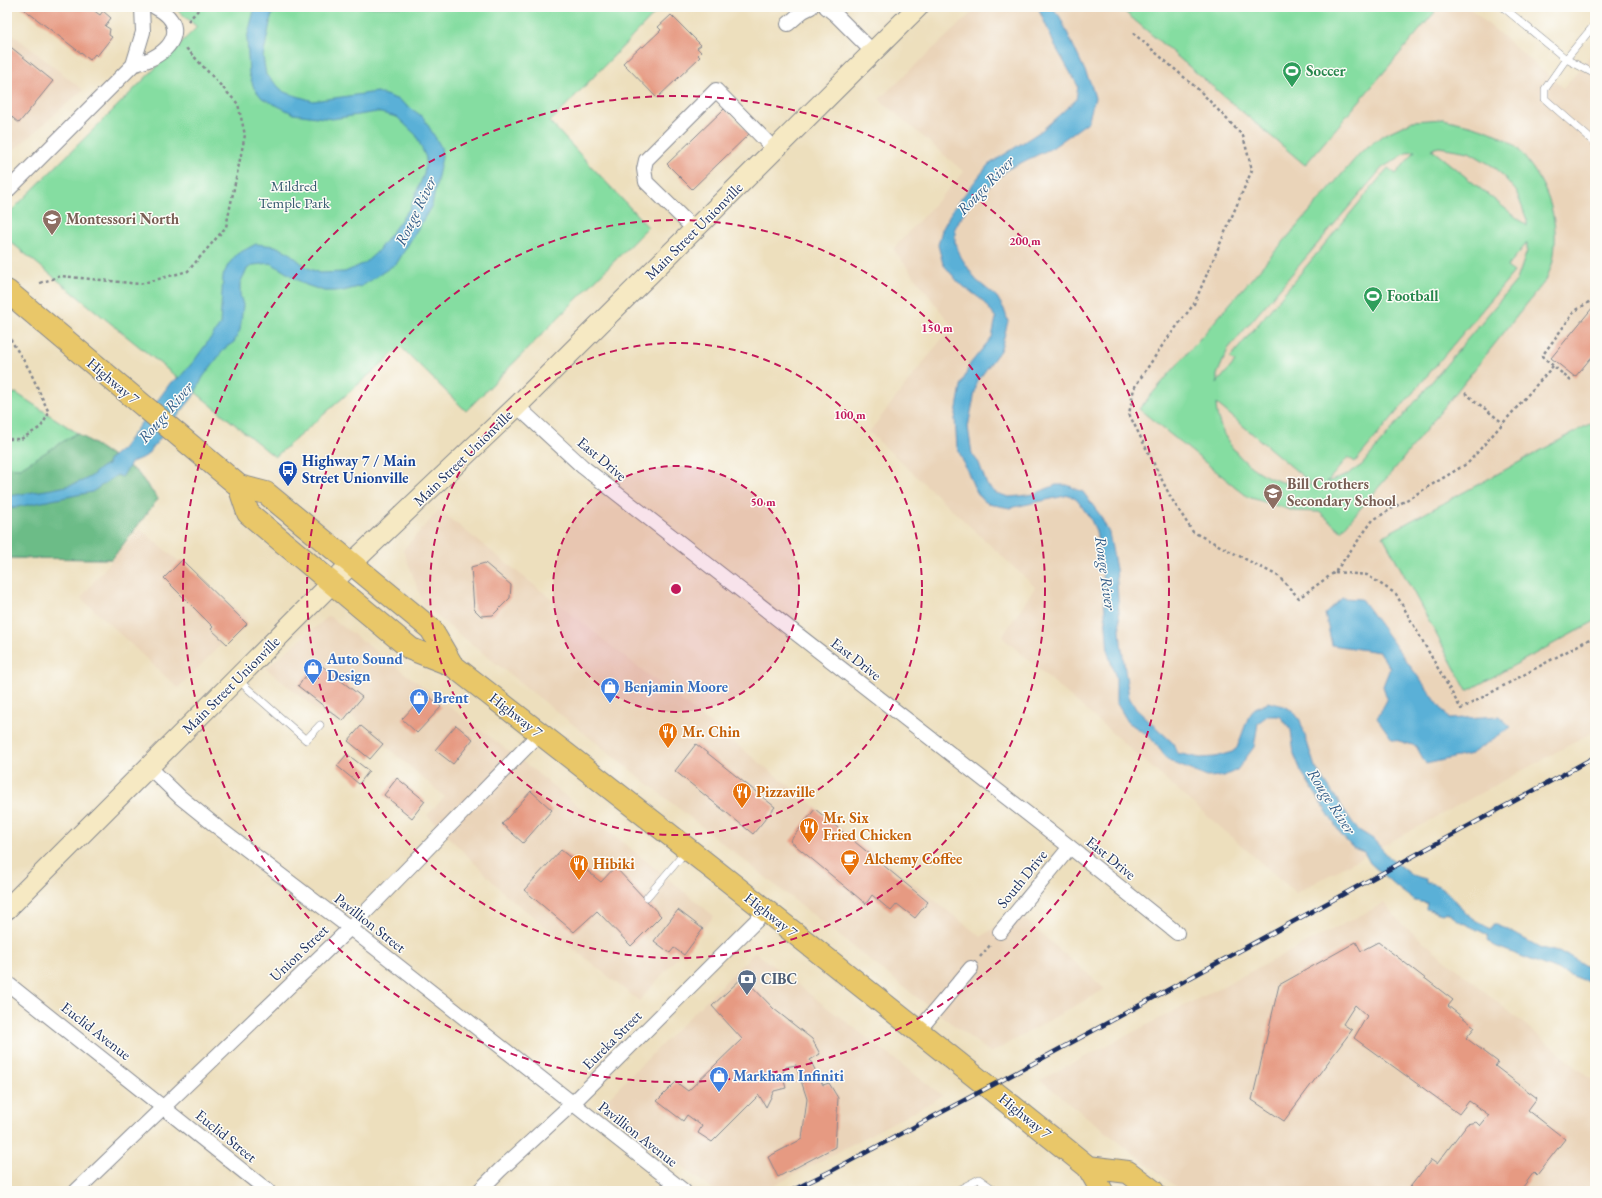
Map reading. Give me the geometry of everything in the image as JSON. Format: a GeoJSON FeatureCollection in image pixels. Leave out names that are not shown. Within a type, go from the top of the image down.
{"type":"FeatureCollection","features":[{"type":"Feature","properties":{"kind":"main road","name":"Main Street Unionville"},"geometry":{"type":"LineString","coordinates":[[7,909],[351,564],[518,406],[918,7]]}},
{"type":"Feature","properties":{"kind":"main road","name":"Highway 7"},"geometry":{"type":"LineString","coordinates":[[7,291],[239,486],[266,493],[431,629],[452,665]]}},
{"type":"Feature","properties":{"kind":"main road","name":"Highway 7"},"geometry":{"type":"LineString","coordinates":[[239,486],[248,513],[411,650],[452,665],[688,849],[919,1030],[1088,1167],[1102,1191]]}},
{"type":"Feature","properties":{"kind":"main road"},"geometry":{"type":"LineString","coordinates":[[1088,1167],[1128,1172],[1153,1191]]}},
{"type":"Feature","properties":{"kind":"street"},"geometry":{"type":"LineString","coordinates":[[133,65],[143,32],[143,7]]}},
{"type":"Feature","properties":{"kind":"street"},"geometry":{"type":"LineString","coordinates":[[7,191],[133,65],[149,60],[166,49],[175,36],[175,26],[163,11],[155,7]]}},
{"type":"Feature","properties":{"kind":"street"},"geometry":{"type":"LineString","coordinates":[[788,24],[811,7]]}},
{"type":"Feature","properties":{"kind":"street"},"geometry":{"type":"LineString","coordinates":[[826,7],[836,14],[873,52]]}},
{"type":"Feature","properties":{"kind":"street"},"geometry":{"type":"LineString","coordinates":[[695,230],[646,182],[644,169],[646,160],[716,90],[775,150]]}},
{"type":"Feature","properties":{"kind":"street","name":"East Drive"},"geometry":{"type":"LineString","coordinates":[[518,406],[589,471],[1070,847],[1177,933]]}},
{"type":"Feature","properties":{"kind":"street","name":"Union Street"},"geometry":{"type":"LineString","coordinates":[[76,1191],[350,928],[540,734]]}},
{"type":"Feature","properties":{"kind":"street","name":"Pavillion Street"},"geometry":{"type":"LineString","coordinates":[[149,767],[180,797],[216,826],[350,928],[572,1104]]}},
{"type":"Feature","properties":{"kind":"street","name":"South Drive"},"geometry":{"type":"LineString","coordinates":[[1000,932],[1070,847]]}},
{"type":"Feature","properties":{"kind":"street","name":"Eureka Street"},"geometry":{"type":"LineString","coordinates":[[479,1191],[572,1104],[766,911]]}},
{"type":"Feature","properties":{"kind":"street"},"geometry":{"type":"LineString","coordinates":[[919,1030],[971,968]]}},
{"type":"Feature","properties":{"kind":"street","name":"Euclid Avenue"},"geometry":{"type":"LineString","coordinates":[[7,983],[163,1107]]}},
{"type":"Feature","properties":{"kind":"street","name":"Pavillion Avenue"},"geometry":{"type":"LineString","coordinates":[[572,1104],[684,1191]]}},
{"type":"Feature","properties":{"kind":"street","name":"Euclid Street"},"geometry":{"type":"LineString","coordinates":[[163,1107],[268,1191]]}},
{"type":"Feature","properties":{"kind":"lane"},"geometry":{"type":"LineString","coordinates":[[1504,7],[1566,59],[1595,74]]}},
{"type":"Feature","properties":{"kind":"lane"},"geometry":{"type":"LineString","coordinates":[[1595,24],[1566,59],[1545,89],[1544,99],[1595,143]]}},
{"type":"Feature","properties":{"kind":"lane"},"geometry":{"type":"LineString","coordinates":[[236,679],[306,740],[320,725]]}},
{"type":"Feature","properties":{"kind":"lane"},"geometry":{"type":"LineString","coordinates":[[647,897],[688,849]]}},
{"type":"Feature","properties":{"kind":"lane"},"geometry":{"type":"LineString","coordinates":[[956,1191],[979,1179],[996,1191]]}},
{"type":"Feature","properties":{"kind":"path"},"geometry":{"type":"LineString","coordinates":[[40,283],[61,276],[140,284],[188,271],[226,227],[245,135],[238,104],[175,36],[201,7]]}},
{"type":"Feature","properties":{"kind":"path"},"geometry":{"type":"LineString","coordinates":[[1133,33],[1200,90],[1243,136],[1252,170],[1194,304],[1164,343],[1134,388],[1130,414],[1171,498],[1193,532],[1278,576],[1299,598],[1334,572],[1373,520],[1468,463],[1553,366]]}},
{"type":"Feature","properties":{"kind":"path"},"geometry":{"type":"LineString","coordinates":[[1571,381],[1542,356],[1575,311],[1595,298]]}},
{"type":"Feature","properties":{"kind":"path"},"geometry":{"type":"LineString","coordinates":[[7,332],[29,369],[49,413],[41,427],[21,439],[7,439]]}},
{"type":"Feature","properties":{"kind":"path"},"geometry":{"type":"LineString","coordinates":[[1465,394],[1503,423]]}},
{"type":"Feature","properties":{"kind":"path"},"geometry":{"type":"LineString","coordinates":[[1334,572],[1367,575],[1396,594],[1461,709],[1595,636]]}},
{"type":"Feature","properties":{"kind":"path"},"geometry":{"type":"LineString","coordinates":[[971,968],[1000,932]]}},
{"type":"Feature","properties":{"kind":"shaded area","name":"Bill Crothers Secondary School"},"geometry":{"type":"Polygon","coordinates":[[[978,7],[1468,7],[1564,88],[1595,50],[1595,731],[1296,893],[1002,637],[1035,587],[869,432],[952,326],[893,249],[964,172],[879,99],[978,7]]]}},
{"type":"Feature","properties":{"kind":"shaded area"},"geometry":{"type":"Polygon","coordinates":[[[7,30],[83,90],[7,156],[7,30]]]}},
{"type":"Feature","properties":{"kind":"shaded area"},"geometry":{"type":"Polygon","coordinates":[[[439,510],[981,937],[1016,912],[1105,989],[991,1053],[919,999],[425,607],[403,550],[439,510]]]}},
{"type":"Feature","properties":{"kind":"shaded area"},"geometry":{"type":"Polygon","coordinates":[[[140,529],[247,618],[178,688],[81,598],[112,559],[140,529]]]}},
{"type":"Feature","properties":{"kind":"shaded area"},"geometry":{"type":"Polygon","coordinates":[[[329,616],[526,764],[714,916],[639,1001],[506,895],[427,815],[445,797],[348,713],[335,725],[266,668],[329,616]]]}},
{"type":"Feature","properties":{"kind":"shaded area"},"geometry":{"type":"Polygon","coordinates":[[[1384,903],[1401,923],[1595,1082],[1595,1183],[1583,1191],[1181,1191],[1040,1080],[1384,903]]]}},
{"type":"Feature","properties":{"kind":"shaded area"},"geometry":{"type":"Polygon","coordinates":[[[755,952],[943,1096],[764,1191],[714,1191],[602,1104],[755,952]]]}},
{"type":"Feature","properties":{"kind":"green space","name":"Mildred Temple Park"},"geometry":{"type":"Polygon","coordinates":[[[174,7],[661,7],[550,122],[648,227],[466,411],[401,347],[275,457],[7,239],[7,215],[197,27],[174,7]]]}},
{"type":"Feature","properties":{"kind":"green space","name":"Soccer"},"geometry":{"type":"Polygon","coordinates":[[[1119,7],[1429,7],[1435,12],[1305,165],[1119,7]]]}},
{"type":"Feature","properties":{"kind":"green space"},"geometry":{"type":"Polygon","coordinates":[[[1443,119],[1462,123],[1498,135],[1516,147],[1536,173],[1551,208],[1555,234],[1553,260],[1546,280],[1397,466],[1341,531],[1319,512],[1294,511],[1248,497],[1139,409],[1361,152],[1383,135],[1413,121],[1443,119]],[[1439,147],[1431,149],[1527,226],[1527,220],[1516,191],[1496,168],[1469,152],[1439,147]],[[1415,151],[1408,152],[1382,168],[1228,349],[1217,375],[1217,383],[1235,362],[1230,358],[1388,168],[1396,174],[1415,151]],[[1527,243],[1507,267],[1514,272],[1355,462],[1348,457],[1327,482],[1345,476],[1362,465],[1517,280],[1527,251],[1527,243]],[[1216,403],[1218,420],[1225,436],[1234,450],[1247,463],[1261,473],[1277,481],[1294,484],[1312,484],[1216,403]]]}},
{"type":"Feature","properties":{"kind":"green space"},"geometry":{"type":"Polygon","coordinates":[[[16,393],[137,472],[158,499],[112,559],[7,558],[7,395],[16,393]]]}},
{"type":"Feature","properties":{"kind":"green space"},"geometry":{"type":"Polygon","coordinates":[[[1595,421],[1595,621],[1467,691],[1383,536],[1595,421]]]}},
{"type":"Feature","properties":{"kind":"green space"},"geometry":{"type":"Polygon","coordinates":[[[77,433],[137,472],[158,499],[112,559],[7,558],[7,467],[20,468],[77,433]]]}},
{"type":"Feature","properties":{"kind":"water","name":"Rouge River"},"geometry":{"type":"Polygon","coordinates":[[[255,7],[274,7],[263,57],[266,75],[284,92],[313,101],[377,92],[399,100],[423,117],[441,147],[442,157],[432,205],[397,263],[362,286],[343,291],[324,291],[306,285],[271,263],[253,265],[247,269],[240,283],[240,295],[243,305],[240,330],[234,342],[225,348],[203,377],[193,397],[146,456],[132,462],[122,477],[117,475],[92,492],[7,509],[7,496],[54,489],[74,484],[83,481],[100,468],[108,465],[109,459],[122,449],[171,382],[180,377],[194,361],[220,325],[223,276],[228,265],[237,254],[256,244],[275,246],[288,252],[306,267],[319,273],[345,272],[365,263],[377,252],[410,208],[424,174],[426,158],[416,135],[397,117],[377,112],[332,119],[294,114],[262,98],[254,88],[249,74],[247,38],[255,7]]]}},
{"type":"Feature","properties":{"kind":"water","name":"Rouge River"},"geometry":{"type":"Polygon","coordinates":[[[1038,7],[1052,7],[1060,17],[1091,84],[1095,98],[1088,122],[1052,148],[1008,169],[968,206],[955,228],[955,242],[961,257],[976,280],[997,297],[1004,309],[1008,321],[1001,349],[977,382],[968,427],[972,454],[979,463],[987,485],[996,493],[1009,497],[1034,494],[1056,485],[1067,485],[1083,492],[1100,515],[1109,533],[1116,569],[1121,643],[1129,697],[1136,709],[1173,743],[1177,753],[1200,758],[1215,757],[1232,752],[1237,748],[1248,718],[1255,708],[1268,702],[1284,706],[1293,711],[1300,720],[1315,767],[1357,829],[1373,839],[1390,858],[1411,875],[1426,879],[1426,883],[1444,889],[1467,914],[1479,922],[1491,929],[1493,924],[1497,924],[1541,948],[1566,954],[1595,972],[1595,987],[1591,983],[1492,945],[1487,940],[1488,935],[1461,922],[1446,912],[1442,914],[1426,909],[1427,903],[1415,901],[1399,889],[1370,863],[1364,852],[1353,848],[1342,836],[1301,771],[1294,754],[1291,730],[1280,716],[1267,716],[1258,723],[1254,747],[1237,770],[1224,776],[1207,777],[1169,761],[1150,737],[1128,722],[1116,702],[1116,678],[1108,653],[1101,558],[1096,531],[1090,518],[1077,500],[1069,495],[1010,508],[989,504],[981,499],[974,487],[957,447],[955,419],[961,386],[970,364],[992,337],[996,318],[982,300],[959,283],[943,264],[938,245],[942,230],[953,209],[988,165],[1041,131],[1076,100],[1078,86],[1055,46],[1038,7]]]}},
{"type":"Feature","properties":{"kind":"water"},"geometry":{"type":"Polygon","coordinates":[[[1342,598],[1361,599],[1449,719],[1499,716],[1511,727],[1471,754],[1426,764],[1416,746],[1392,739],[1377,718],[1387,700],[1383,686],[1390,668],[1379,652],[1332,645],[1325,614],[1342,598]]]}},
{"type":"Feature","properties":{"kind":"building"},"geometry":{"type":"Polygon","coordinates":[[[21,7],[89,7],[100,15],[103,11],[111,18],[105,26],[110,29],[109,35],[112,37],[97,56],[95,54],[90,60],[21,7]]]}},
{"type":"Feature","properties":{"kind":"building"},"geometry":{"type":"Polygon","coordinates":[[[671,15],[701,45],[697,48],[701,52],[698,55],[700,57],[657,98],[623,63],[661,30],[658,27],[671,15]]]}},
{"type":"Feature","properties":{"kind":"building"},"geometry":{"type":"Polygon","coordinates":[[[7,44],[53,81],[19,123],[7,113],[7,44]]]}},
{"type":"Feature","properties":{"kind":"building"},"geometry":{"type":"Polygon","coordinates":[[[724,109],[749,134],[692,189],[667,164],[724,109]]]}},
{"type":"Feature","properties":{"kind":"building"},"geometry":{"type":"Polygon","coordinates":[[[1593,307],[1595,308],[1595,353],[1575,377],[1551,358],[1593,307]]]}},
{"type":"Feature","properties":{"kind":"building"},"geometry":{"type":"Polygon","coordinates":[[[182,560],[247,624],[227,644],[211,629],[213,627],[164,578],[182,560]]]}},
{"type":"Feature","properties":{"kind":"building"},"geometry":{"type":"Polygon","coordinates":[[[485,563],[511,585],[510,598],[493,615],[481,616],[474,609],[471,567],[485,563]]]}},
{"type":"Feature","properties":{"kind":"building"},"geometry":{"type":"Polygon","coordinates":[[[317,662],[362,697],[343,721],[298,686],[317,662]]]}},
{"type":"Feature","properties":{"kind":"building"},"geometry":{"type":"Polygon","coordinates":[[[426,693],[441,707],[417,733],[402,719],[426,693]]]}},
{"type":"Feature","properties":{"kind":"building"},"geometry":{"type":"Polygon","coordinates":[[[456,725],[473,739],[453,764],[435,750],[456,725]]]}},
{"type":"Feature","properties":{"kind":"building"},"geometry":{"type":"Polygon","coordinates":[[[361,726],[383,744],[370,759],[348,741],[361,726]]]}},
{"type":"Feature","properties":{"kind":"building"},"geometry":{"type":"Polygon","coordinates":[[[696,744],[775,807],[753,834],[675,771],[696,744]]]}},
{"type":"Feature","properties":{"kind":"building"},"geometry":{"type":"Polygon","coordinates":[[[347,754],[369,771],[359,784],[337,766],[347,754]]]}},
{"type":"Feature","properties":{"kind":"building"},"geometry":{"type":"Polygon","coordinates":[[[397,778],[425,801],[412,818],[384,795],[397,778]]]}},
{"type":"Feature","properties":{"kind":"building"},"geometry":{"type":"Polygon","coordinates":[[[531,791],[552,810],[523,843],[502,824],[531,791]]]}},
{"type":"Feature","properties":{"kind":"building"},"geometry":{"type":"Polygon","coordinates":[[[815,809],[928,902],[915,918],[897,904],[891,911],[872,895],[866,904],[790,841],[815,809]]]}},
{"type":"Feature","properties":{"kind":"building"},"geometry":{"type":"Polygon","coordinates":[[[561,850],[601,882],[615,867],[661,916],[631,946],[597,911],[574,932],[524,890],[561,850]]]}},
{"type":"Feature","properties":{"kind":"building"},"geometry":{"type":"Polygon","coordinates":[[[678,910],[703,929],[684,955],[674,948],[670,953],[654,941],[678,910]]]}},
{"type":"Feature","properties":{"kind":"building"},"geometry":{"type":"Polygon","coordinates":[[[1356,942],[1361,951],[1378,942],[1453,1000],[1448,1006],[1475,1027],[1466,1038],[1498,1062],[1495,1066],[1537,1098],[1528,1110],[1565,1139],[1537,1175],[1534,1172],[1520,1191],[1407,1191],[1431,1160],[1437,1164],[1467,1124],[1476,1122],[1480,1126],[1489,1115],[1469,1101],[1459,1114],[1354,1038],[1367,1016],[1355,1005],[1343,1024],[1352,1030],[1284,1121],[1252,1100],[1279,985],[1356,942]]]}},
{"type":"Feature","properties":{"kind":"building","name":"Markham Infiniti"},"geometry":{"type":"Polygon","coordinates":[[[743,977],[774,1009],[812,1039],[820,1054],[810,1060],[823,1085],[829,1083],[838,1098],[835,1147],[778,1177],[768,1157],[802,1139],[807,1099],[796,1065],[786,1067],[782,1074],[786,1088],[774,1091],[766,1107],[759,1095],[712,1142],[698,1133],[702,1126],[687,1115],[683,1121],[657,1101],[676,1082],[688,1091],[742,1039],[712,1006],[743,977]]]}},
{"type":"Feature","properties":{"kind":"railway"},"geometry":{"type":"LineString","coordinates":[[791,1191],[1021,1070],[1595,757]]}},
{"type":"Feature","properties":{"kind":"place","name":"Soccer"},"geometry":{"type":"Point","coordinates":[1292,88]}},
{"type":"Feature","properties":{"kind":"place","name":"Montessori North"},"geometry":{"type":"Point","coordinates":[52,236]}},
{"type":"Feature","properties":{"kind":"place","name":"Football"},"geometry":{"type":"Point","coordinates":[1373,313]}},
{"type":"Feature","properties":{"kind":"place","name":"Highway 7 / Main Street Unionville"},"geometry":{"type":"Point","coordinates":[288,487]}},
{"type":"Feature","properties":{"kind":"place","name":"Bill Crothers Secondary School"},"geometry":{"type":"Point","coordinates":[1273,510]}},
{"type":"Feature","properties":{"kind":"place","name":"Auto Sound Design"},"geometry":{"type":"Point","coordinates":[313,685]}},
{"type":"Feature","properties":{"kind":"place","name":"Benjamin Moore"},"geometry":{"type":"Point","coordinates":[610,704]}},
{"type":"Feature","properties":{"kind":"place","name":"Brent"},"geometry":{"type":"Point","coordinates":[419,715]}},
{"type":"Feature","properties":{"kind":"place","name":"Mr. Chin"},"geometry":{"type":"Point","coordinates":[668,749]}},
{"type":"Feature","properties":{"kind":"place","name":"Pizzaville"},"geometry":{"type":"Point","coordinates":[742,809]}},
{"type":"Feature","properties":{"kind":"place","name":"Mr. Six Fried Chicken"},"geometry":{"type":"Point","coordinates":[809,844]}},
{"type":"Feature","properties":{"kind":"place","name":"Alchemy Coffee"},"geometry":{"type":"Point","coordinates":[850,876]}},
{"type":"Feature","properties":{"kind":"place","name":"Hibiki"},"geometry":{"type":"Point","coordinates":[579,881]}},
{"type":"Feature","properties":{"kind":"place","name":"CIBC"},"geometry":{"type":"Point","coordinates":[747,996]}},
{"type":"Feature","properties":{"kind":"place","name":"Markham Infiniti"},"geometry":{"type":"Point","coordinates":[719,1093]}}]}
